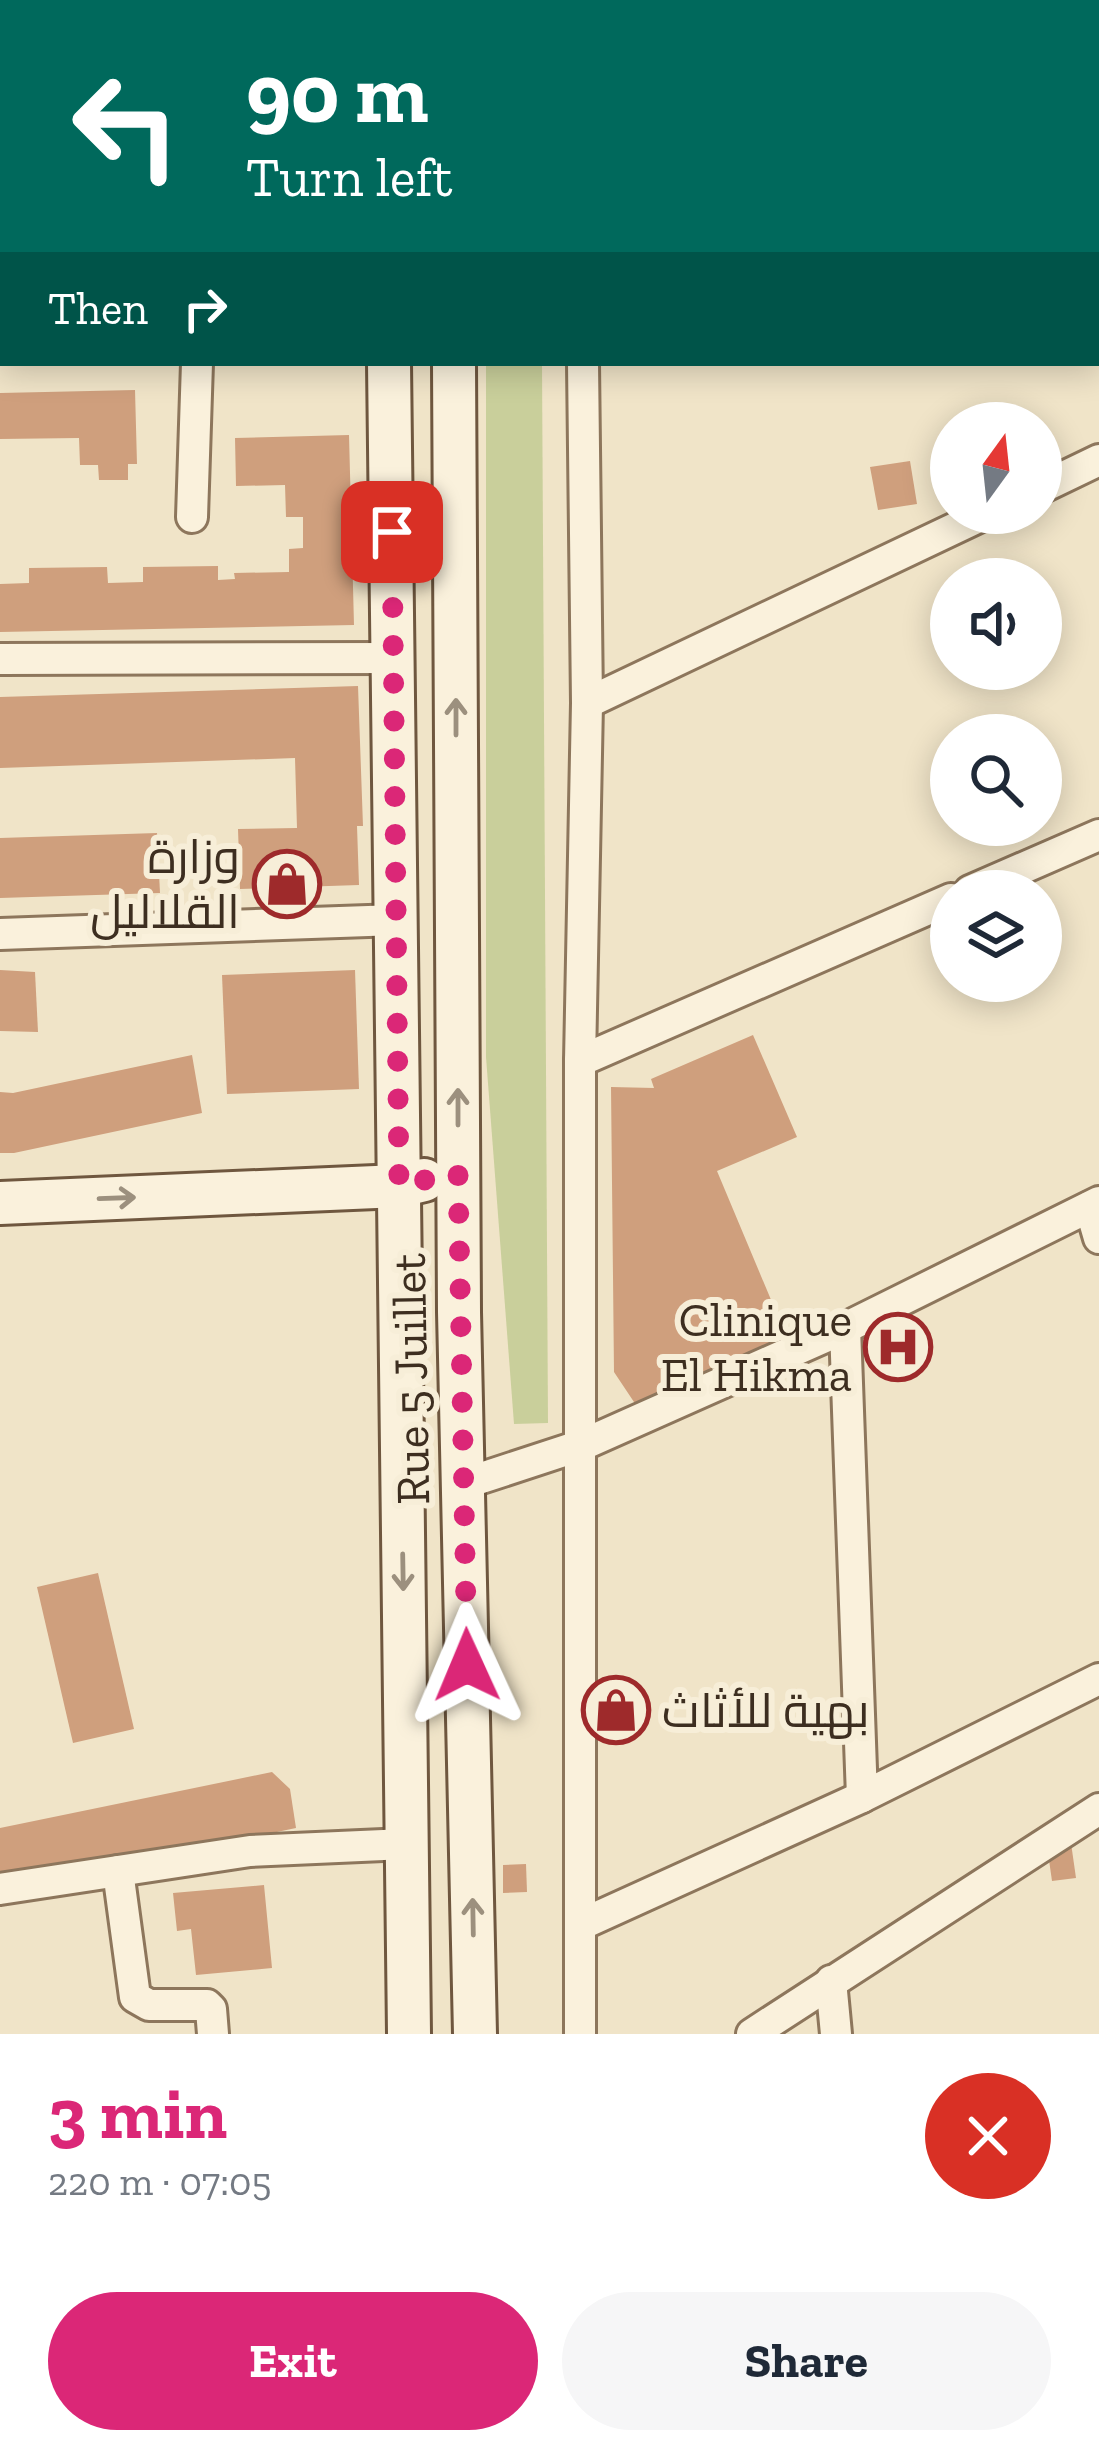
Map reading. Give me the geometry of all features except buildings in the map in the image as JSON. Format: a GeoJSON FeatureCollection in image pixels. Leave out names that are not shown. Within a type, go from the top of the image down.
{"type":"FeatureCollection","features":[{"type":"Feature","properties":{"kind":"main road","name":"Rue 5 Juillet"},"geometry":{"type":"LineString","coordinates":[[389,366],[409,2034]]}},
{"type":"Feature","properties":{"kind":"main road","name":"Rue 5 Juillet"},"geometry":{"type":"LineString","coordinates":[[454,366],[458,1172],[475,2034]]}},
{"type":"Feature","properties":{"kind":"main road"},"geometry":{"type":"LineString","coordinates":[[0,1203],[399,1186],[458,1172]]}},
{"type":"Feature","properties":{"kind":"street"},"geometry":{"type":"LineString","coordinates":[[192,517],[197,366]]}},
{"type":"Feature","properties":{"kind":"street"},"geometry":{"type":"LineString","coordinates":[[580,2034],[583,366]]}},
{"type":"Feature","properties":{"kind":"street"},"geometry":{"type":"LineString","coordinates":[[1062,478],[1099,460]]}},
{"type":"Feature","properties":{"kind":"street"},"geometry":{"type":"LineString","coordinates":[[586,703],[944,534]]}},
{"type":"Feature","properties":{"kind":"street"},"geometry":{"type":"LineString","coordinates":[[0,659],[395,658]]}},
{"type":"Feature","properties":{"kind":"street"},"geometry":{"type":"LineString","coordinates":[[1018,870],[1099,835]]}},
{"type":"Feature","properties":{"kind":"street"},"geometry":{"type":"LineString","coordinates":[[580,1061],[930,908]]}},
{"type":"Feature","properties":{"kind":"street"},"geometry":{"type":"LineString","coordinates":[[0,934],[397,920]]}},
{"type":"Feature","properties":{"kind":"street"},"geometry":{"type":"LineString","coordinates":[[463,1484],[582,1445],[845,1328],[1095,1204],[1099,1238]]}},
{"type":"Feature","properties":{"kind":"street"},"geometry":{"type":"LineString","coordinates":[[845,1328],[862,1797]]}},
{"type":"Feature","properties":{"kind":"street"},"geometry":{"type":"LineString","coordinates":[[580,1925],[862,1797],[1099,1679]]}},
{"type":"Feature","properties":{"kind":"street"},"geometry":{"type":"LineString","coordinates":[[752,2034],[1099,1809]]}},
{"type":"Feature","properties":{"kind":"street"},"geometry":{"type":"LineString","coordinates":[[0,1889],[250,1851],[406,1844]]}},
{"type":"Feature","properties":{"kind":"street"},"geometry":{"type":"LineString","coordinates":[[118,1871],[135,1997],[149,2005],[207,2005],[212,2009],[213,2034]]}},
{"type":"Feature","properties":{"kind":"street"},"geometry":{"type":"LineString","coordinates":[[831,1982],[836,2034]]}},
{"type":"Feature","properties":{"kind":"green space"},"geometry":{"type":"Polygon","coordinates":[[[486,366],[542,366],[548,1423],[514,1424],[486,1057],[486,366]]]}},
{"type":"Feature","properties":{"kind":"place","name":"وزارة القلاليل"},"geometry":{"type":"Point","coordinates":[287,884]}},
{"type":"Feature","properties":{"kind":"place","name":"Clinique El Hikma"},"geometry":{"type":"Point","coordinates":[898,1347]}},
{"type":"Feature","properties":{"kind":"place","name":"بهية للأثاث"},"geometry":{"type":"Point","coordinates":[616,1710]}},
{"type":"Feature","properties":{"kind":"route"},"geometry":{"type":"LineString","coordinates":[[392,532],[399,1186],[458,1172],[467,1665]]}}]}
